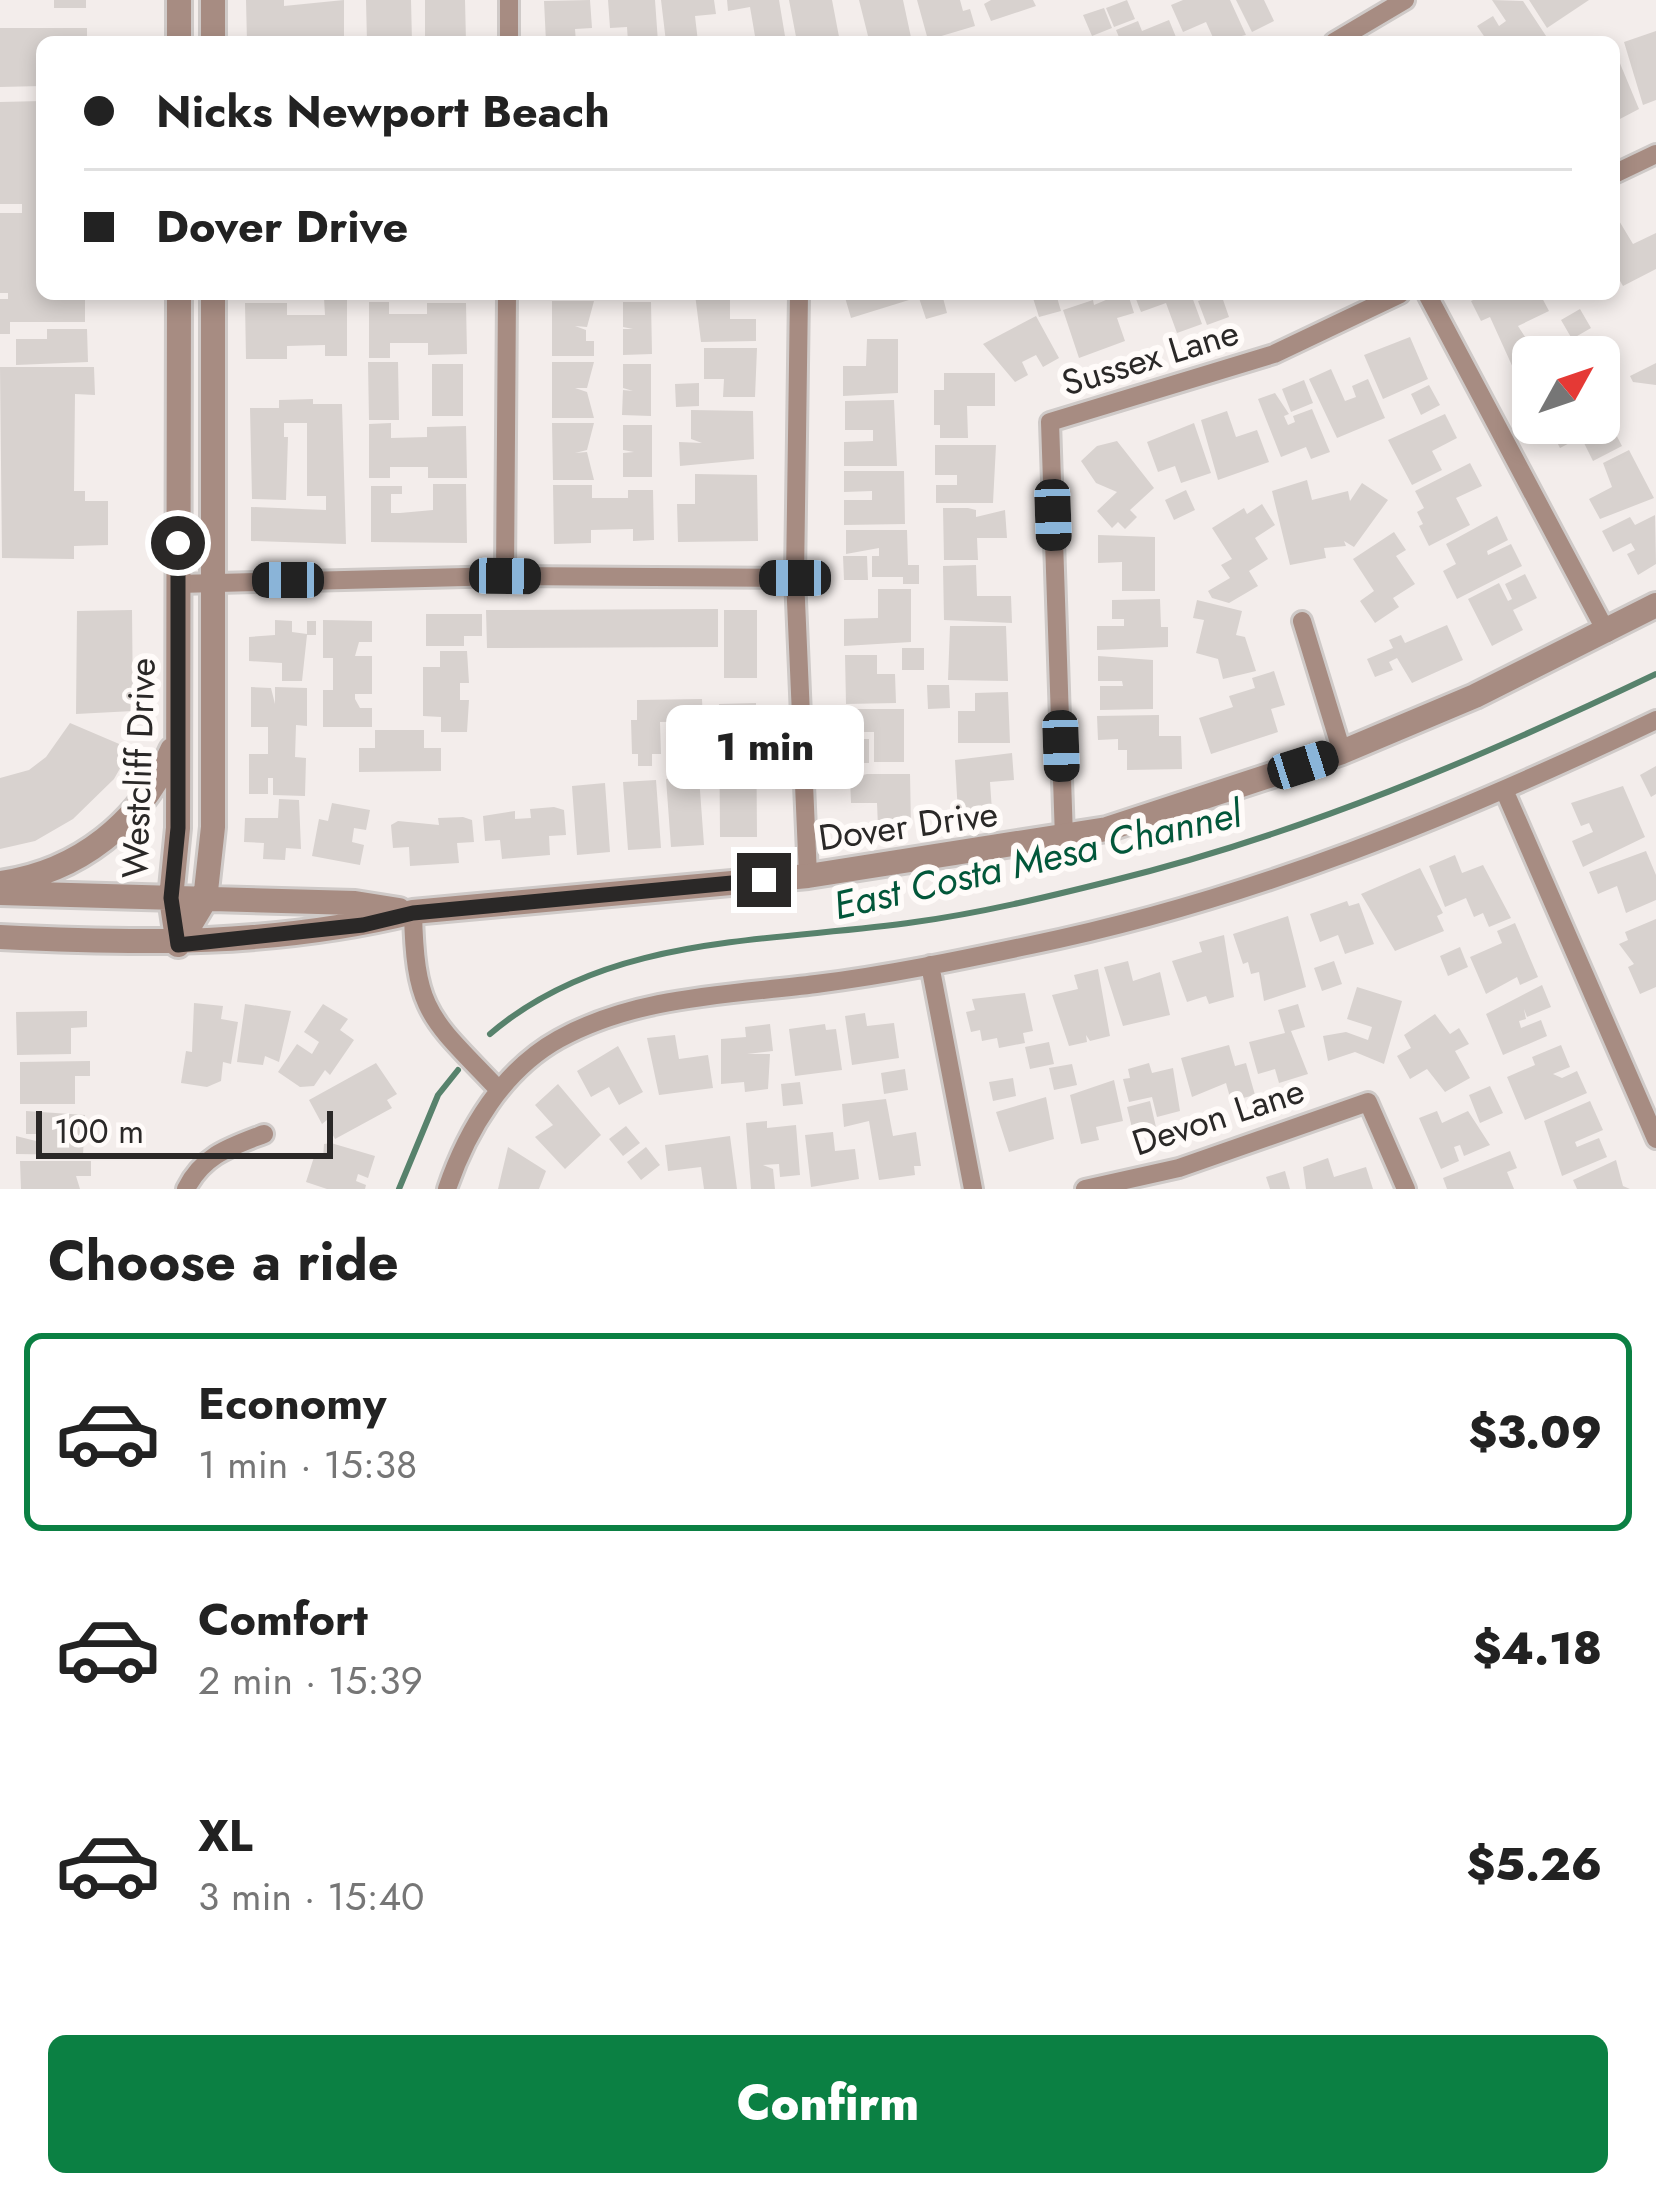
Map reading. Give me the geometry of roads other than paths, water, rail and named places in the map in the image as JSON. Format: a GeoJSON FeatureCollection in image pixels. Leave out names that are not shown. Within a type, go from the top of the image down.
{"type":"FeatureCollection","features":[{"type":"Feature","properties":{"kind":"street"},"geometry":{"type":"LineString","coordinates":[[179,0],[179,36]]}},
{"type":"Feature","properties":{"kind":"street"},"geometry":{"type":"LineString","coordinates":[[213,0],[213,36]]}},
{"type":"Feature","properties":{"kind":"street"},"geometry":{"type":"LineString","coordinates":[[508,36],[509,0]]}},
{"type":"Feature","properties":{"kind":"street"},"geometry":{"type":"LineString","coordinates":[[1344,36],[1405,0]]}},
{"type":"Feature","properties":{"kind":"street"},"geometry":{"type":"LineString","coordinates":[[1620,171],[1656,154]]}},
{"type":"Feature","properties":{"kind":"street","name":"Westcliff Drive"},"geometry":{"type":"LineString","coordinates":[[178,945],[171,898],[178,737],[179,300]]}},
{"type":"Feature","properties":{"kind":"street","name":"Westcliff Drive"},"geometry":{"type":"LineString","coordinates":[[178,945],[205,900],[213,827],[213,300]]}},
{"type":"Feature","properties":{"kind":"street"},"geometry":{"type":"LineString","coordinates":[[505,576],[507,300]]}},
{"type":"Feature","properties":{"kind":"street"},"geometry":{"type":"LineString","coordinates":[[800,300],[795,578],[808,876]]}},
{"type":"Feature","properties":{"kind":"street","name":"Sussex Lane"},"geometry":{"type":"LineString","coordinates":[[1064,838],[1050,422],[1274,354],[1387,300]]}},
{"type":"Feature","properties":{"kind":"street"},"geometry":{"type":"LineString","coordinates":[[1430,300],[1607,633]]}},
{"type":"Feature","properties":{"kind":"street"},"geometry":{"type":"LineString","coordinates":[[178,584],[505,576],[795,578]]}},
{"type":"Feature","properties":{"kind":"street","name":"Dover Drive"},"geometry":{"type":"LineString","coordinates":[[0,938],[178,945],[363,925],[413,913],[808,876],[1064,838],[1342,752],[1607,633],[1656,605]]}},
{"type":"Feature","properties":{"kind":"street"},"geometry":{"type":"LineString","coordinates":[[1302,621],[1342,752]]}},
{"type":"Feature","properties":{"kind":"street"},"geometry":{"type":"LineString","coordinates":[[447,1189],[458,1158],[498,1089],[556,1040],[619,1013],[930,965],[1204,902],[1363,849],[1505,792],[1656,720]]}},
{"type":"Feature","properties":{"kind":"street"},"geometry":{"type":"LineString","coordinates":[[0,883],[55,870],[114,833],[161,777],[178,737]]}},
{"type":"Feature","properties":{"kind":"street"},"geometry":{"type":"LineString","coordinates":[[1505,792],[1656,1139]]}},
{"type":"Feature","properties":{"kind":"street","name":"Dover Drive"},"geometry":{"type":"LineString","coordinates":[[0,893],[355,904],[413,913]]}},
{"type":"Feature","properties":{"kind":"street"},"geometry":{"type":"LineString","coordinates":[[413,913],[414,977],[431,1018],[498,1089]]}},
{"type":"Feature","properties":{"kind":"street"},"geometry":{"type":"LineString","coordinates":[[930,965],[974,1189]]}},
{"type":"Feature","properties":{"kind":"street","name":"Devon Lane"},"geometry":{"type":"LineString","coordinates":[[1085,1189],[1179,1168],[1369,1102],[1406,1189]]}},
{"type":"Feature","properties":{"kind":"street"},"geometry":{"type":"LineString","coordinates":[[186,1189],[196,1170],[216,1152],[264,1134]]}},
{"type":"Feature","properties":{"kind":"waterway","name":"East Costa Mesa Channel"},"geometry":{"type":"LineString","coordinates":[[490,1034],[536,1001],[586,977],[638,960],[692,948],[989,909],[1252,841],[1457,764],[1656,674]]}},
{"type":"Feature","properties":{"kind":"waterway","name":"East Costa Mesa Channel"},"geometry":{"type":"LineString","coordinates":[[399,1189],[438,1095],[458,1070]]}}]}
